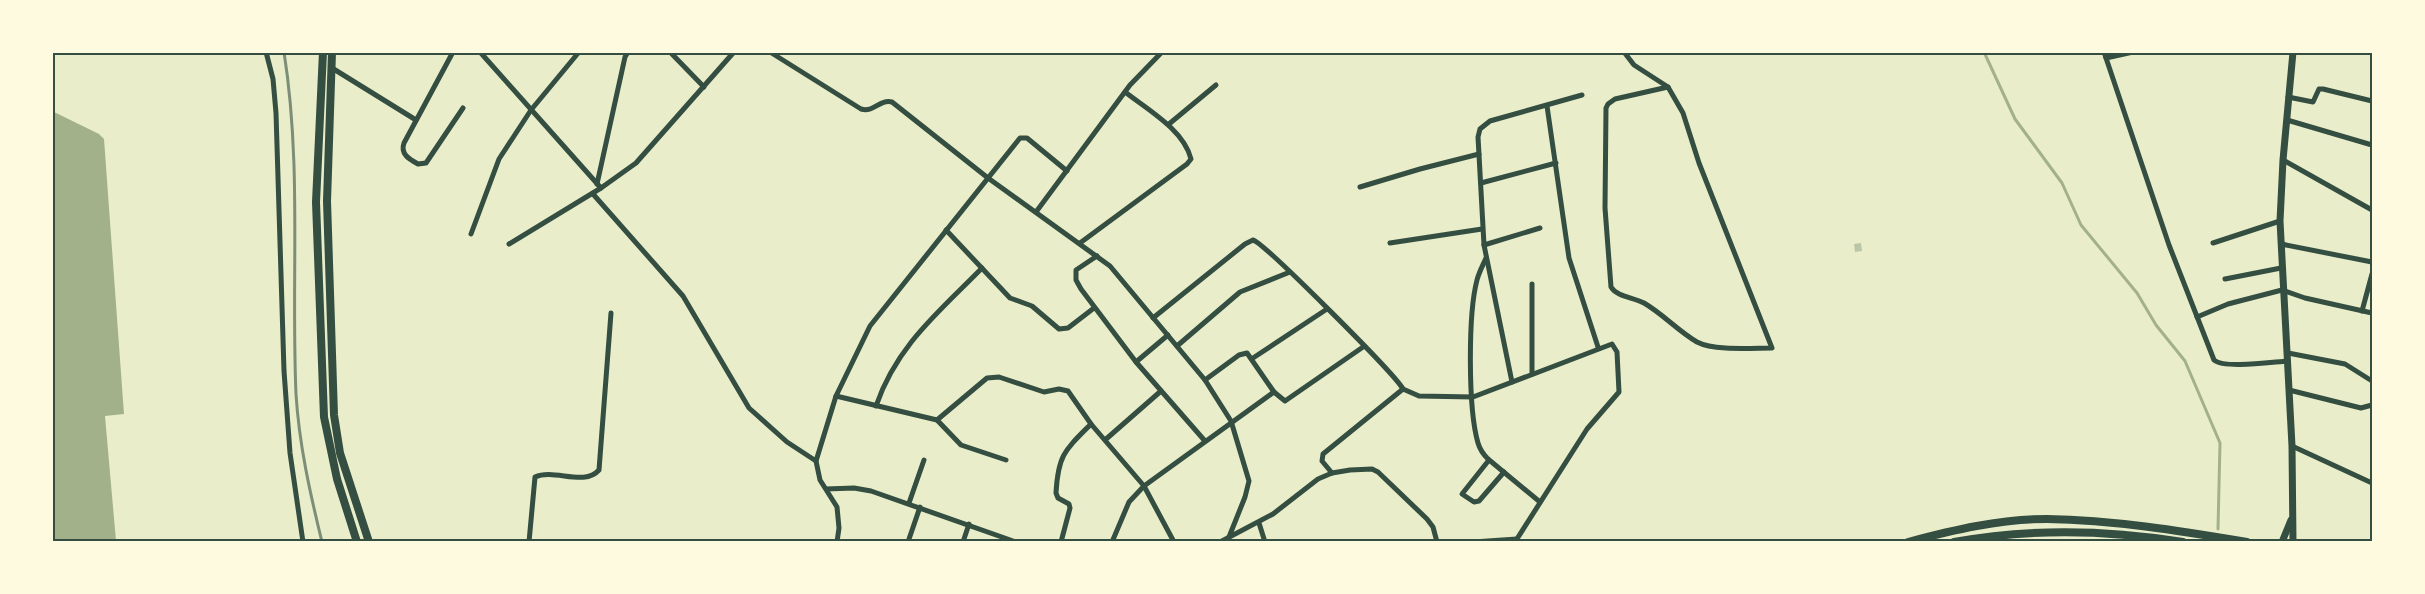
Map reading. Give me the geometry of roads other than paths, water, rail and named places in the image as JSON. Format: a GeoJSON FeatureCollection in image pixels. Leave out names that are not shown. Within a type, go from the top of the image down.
{"type":"FeatureCollection","features":[{"type":"Feature","properties":{"kind":"main road"},"geometry":{"type":"LineString","coordinates":[[323,52],[316,202],[324,417],[336,479],[357,542]]}},
{"type":"Feature","properties":{"kind":"main road"},"geometry":{"type":"LineString","coordinates":[[332,52],[327,201],[334,415],[340,453],[369,542]]}},
{"type":"Feature","properties":{"kind":"main road"},"geometry":{"type":"LineString","coordinates":[[1908,542],[1992,523],[2046,519],[2163,528],[2247,542]]}},
{"type":"Feature","properties":{"kind":"main road"},"geometry":{"type":"LineString","coordinates":[[1954,542],[1992,535],[2044,532],[2083,532],[2183,542]]}},
{"type":"Feature","properties":{"kind":"street"},"geometry":{"type":"LineString","coordinates":[[266,52],[273,79],[276,113],[281,331],[289,438],[303,542]]}},
{"type":"Feature","properties":{"kind":"street"},"geometry":{"type":"LineString","coordinates":[[453,52],[404,143],[402,150],[408,158],[421,165],[428,160],[463,108]]}},
{"type":"Feature","properties":{"kind":"street"},"geometry":{"type":"LineString","coordinates":[[480,52],[487,55],[531,111],[599,186]]}},
{"type":"Feature","properties":{"kind":"street"},"geometry":{"type":"LineString","coordinates":[[471,234],[494,167],[531,111],[579,52]]}},
{"type":"Feature","properties":{"kind":"street"},"geometry":{"type":"LineString","coordinates":[[670,52],[704,87]]}},
{"type":"Feature","properties":{"kind":"street"},"geometry":{"type":"LineString","coordinates":[[509,244],[593,194],[599,186],[647,153],[734,52]]}},
{"type":"Feature","properties":{"kind":"street"},"geometry":{"type":"LineString","coordinates":[[770,52],[861,110],[872,109],[883,101],[892,102],[988,178],[1110,266],[1205,380],[1231,421],[1248,481],[1245,497],[1229,537]]}},
{"type":"Feature","properties":{"kind":"street"},"geometry":{"type":"LineString","coordinates":[[1036,212],[1137,76],[1162,52]]}},
{"type":"Feature","properties":{"kind":"street"},"geometry":{"type":"LineString","coordinates":[[1624,52],[1634,65],[1668,87],[1683,113],[1699,163],[1772,348],[1703,345],[1680,330],[1661,313],[1638,299],[1617,294],[1611,287],[1605,208],[1606,108],[1615,99],[1668,87]]}},
{"type":"Feature","properties":{"kind":"street"},"geometry":{"type":"LineString","coordinates":[[2133,52],[2105,55],[2169,245],[2214,360],[2218,364],[2288,361]]}},
{"type":"Feature","properties":{"kind":"street"},"geometry":{"type":"LineString","coordinates":[[2293,52],[2280,221],[2292,446],[2293,542]]}},
{"type":"Feature","properties":{"kind":"street"},"geometry":{"type":"LineString","coordinates":[[599,186],[624,54]]}},
{"type":"Feature","properties":{"kind":"street"},"geometry":{"type":"LineString","coordinates":[[332,68],[416,120]]}},
{"type":"Feature","properties":{"kind":"street"},"geometry":{"type":"LineString","coordinates":[[1169,124],[1216,85]]}},
{"type":"Feature","properties":{"kind":"street"},"geometry":{"type":"LineString","coordinates":[[2288,97],[2313,102],[2319,89],[2323,88],[2373,101]]}},
{"type":"Feature","properties":{"kind":"street"},"geometry":{"type":"LineString","coordinates":[[1080,243],[1190,162],[1189,153],[1169,124],[1125,92]]}},
{"type":"Feature","properties":{"kind":"street"},"geometry":{"type":"LineString","coordinates":[[1512,382],[1484,245],[1478,137],[1484,124],[1582,95]]}},
{"type":"Feature","properties":{"kind":"street"},"geometry":{"type":"LineString","coordinates":[[1547,106],[1569,258],[1598,348]]}},
{"type":"Feature","properties":{"kind":"street"},"geometry":{"type":"LineString","coordinates":[[2287,120],[2373,145]]}},
{"type":"Feature","properties":{"kind":"street"},"geometry":{"type":"LineString","coordinates":[[837,542],[839,518],[837,507],[820,480],[816,461],[836,396],[870,326],[1023,136],[1067,171]]}},
{"type":"Feature","properties":{"kind":"street"},"geometry":{"type":"LineString","coordinates":[[1360,187],[1410,171],[1479,154]]}},
{"type":"Feature","properties":{"kind":"street"},"geometry":{"type":"LineString","coordinates":[[2283,160],[2373,210]]}},
{"type":"Feature","properties":{"kind":"street"},"geometry":{"type":"LineString","coordinates":[[1480,183],[1556,163]]}},
{"type":"Feature","properties":{"kind":"street"},"geometry":{"type":"LineString","coordinates":[[593,194],[683,296],[749,408],[787,442],[816,461]]}},
{"type":"Feature","properties":{"kind":"street"},"geometry":{"type":"LineString","coordinates":[[2213,243],[2280,221]]}},
{"type":"Feature","properties":{"kind":"street"},"geometry":{"type":"LineString","coordinates":[[1484,245],[1540,228]]}},
{"type":"Feature","properties":{"kind":"street"},"geometry":{"type":"LineString","coordinates":[[1390,243],[1482,229]]}},
{"type":"Feature","properties":{"kind":"street"},"geometry":{"type":"LineString","coordinates":[[946,230],[1010,298],[1032,306],[1059,329],[1068,328],[1094,308]]}},
{"type":"Feature","properties":{"kind":"street"},"geometry":{"type":"LineString","coordinates":[[1153,318],[1249,241],[1256,241],[1290,272],[1403,389],[1419,396],[1473,397],[1608,344],[1616,346],[1619,392],[1587,429],[1516,540],[1473,542]]}},
{"type":"Feature","properties":{"kind":"street"},"geometry":{"type":"LineString","coordinates":[[2281,244],[2373,262]]}},
{"type":"Feature","properties":{"kind":"street"},"geometry":{"type":"LineString","coordinates":[[1097,256],[1079,267],[1075,274],[1081,289],[1136,362],[1205,441]]}},
{"type":"Feature","properties":{"kind":"street"},"geometry":{"type":"LineString","coordinates":[[1487,258],[1475,292],[1471,361],[1478,442],[1481,451],[1489,460],[1540,502]]}},
{"type":"Feature","properties":{"kind":"street"},"geometry":{"type":"LineString","coordinates":[[876,406],[891,370],[906,347],[982,268]]}},
{"type":"Feature","properties":{"kind":"street"},"geometry":{"type":"LineString","coordinates":[[2225,279],[2281,268]]}},
{"type":"Feature","properties":{"kind":"street"},"geometry":{"type":"LineString","coordinates":[[1177,346],[1240,292],[1290,272]]}},
{"type":"Feature","properties":{"kind":"street"},"geometry":{"type":"LineString","coordinates":[[2362,310],[2373,274]]}},
{"type":"Feature","properties":{"kind":"street"},"geometry":{"type":"LineString","coordinates":[[1532,284],[1532,374]]}},
{"type":"Feature","properties":{"kind":"street"},"geometry":{"type":"LineString","coordinates":[[2197,317],[2228,304],[2282,290],[2305,298],[2373,314]]}},
{"type":"Feature","properties":{"kind":"street"},"geometry":{"type":"LineString","coordinates":[[1253,358],[1326,309]]}},
{"type":"Feature","properties":{"kind":"street"},"geometry":{"type":"LineString","coordinates":[[529,542],[535,477],[544,475],[589,477],[599,470],[611,313]]}},
{"type":"Feature","properties":{"kind":"street"},"geometry":{"type":"LineString","coordinates":[[1136,362],[1168,335]]}},
{"type":"Feature","properties":{"kind":"street"},"geometry":{"type":"LineString","coordinates":[[1205,380],[1243,353],[1248,353],[1274,392],[1281,400],[1288,400],[1364,347]]}},
{"type":"Feature","properties":{"kind":"street"},"geometry":{"type":"LineString","coordinates":[[2288,353],[2345,364],[2373,381]]}},
{"type":"Feature","properties":{"kind":"street"},"geometry":{"type":"LineString","coordinates":[[937,420],[976,385],[992,376],[1044,392],[1064,389],[1144,486],[1174,542]]}},
{"type":"Feature","properties":{"kind":"street"},"geometry":{"type":"LineString","coordinates":[[1332,473],[1322,460],[1323,454],[1403,389]]}},
{"type":"Feature","properties":{"kind":"street"},"geometry":{"type":"LineString","coordinates":[[2289,390],[2361,408],[2373,405]]}},
{"type":"Feature","properties":{"kind":"street"},"geometry":{"type":"LineString","coordinates":[[1105,440],[1161,391]]}},
{"type":"Feature","properties":{"kind":"street"},"geometry":{"type":"LineString","coordinates":[[1112,542],[1129,502],[1144,486],[1274,392]]}},
{"type":"Feature","properties":{"kind":"street"},"geometry":{"type":"LineString","coordinates":[[836,396],[937,420],[962,445],[1005,460]]}},
{"type":"Feature","properties":{"kind":"street"},"geometry":{"type":"LineString","coordinates":[[1060,542],[1070,508],[1069,504],[1058,498],[1056,494],[1061,459],[1068,446],[1091,424]]}},
{"type":"Feature","properties":{"kind":"street"},"geometry":{"type":"LineString","coordinates":[[2292,446],[2373,483]]}},
{"type":"Feature","properties":{"kind":"street"},"geometry":{"type":"LineString","coordinates":[[909,503],[924,460]]}},
{"type":"Feature","properties":{"kind":"street"},"geometry":{"type":"LineString","coordinates":[[1489,460],[1462,494],[1474,502],[1479,501],[1504,472]]}},
{"type":"Feature","properties":{"kind":"street"},"geometry":{"type":"LineString","coordinates":[[1220,542],[1274,514],[1306,486],[1332,473],[1365,469],[1378,472],[1427,519],[1433,527],[1437,542]]}},
{"type":"Feature","properties":{"kind":"street"},"geometry":{"type":"LineString","coordinates":[[826,489],[862,488],[1012,541]]}},
{"type":"Feature","properties":{"kind":"street"},"geometry":{"type":"LineString","coordinates":[[908,542],[920,507]]}},
{"type":"Feature","properties":{"kind":"street"},"geometry":{"type":"LineString","coordinates":[[2282,542],[2292,518]]}},
{"type":"Feature","properties":{"kind":"street"},"geometry":{"type":"LineString","coordinates":[[1259,523],[1265,542]]}},
{"type":"Feature","properties":{"kind":"street"},"geometry":{"type":"LineString","coordinates":[[963,542],[969,524]]}},
{"type":"Feature","properties":{"kind":"waterway"},"geometry":{"type":"LineString","coordinates":[[1984,52],[2015,119],[2062,183],[2081,225],[2137,293],[2156,325],[2185,361],[2220,443],[2218,529]]}},
{"type":"Feature","properties":{"kind":"railway"},"geometry":{"type":"LineString","coordinates":[[284,52],[293,137],[296,394],[306,468],[322,542]]}}]}
